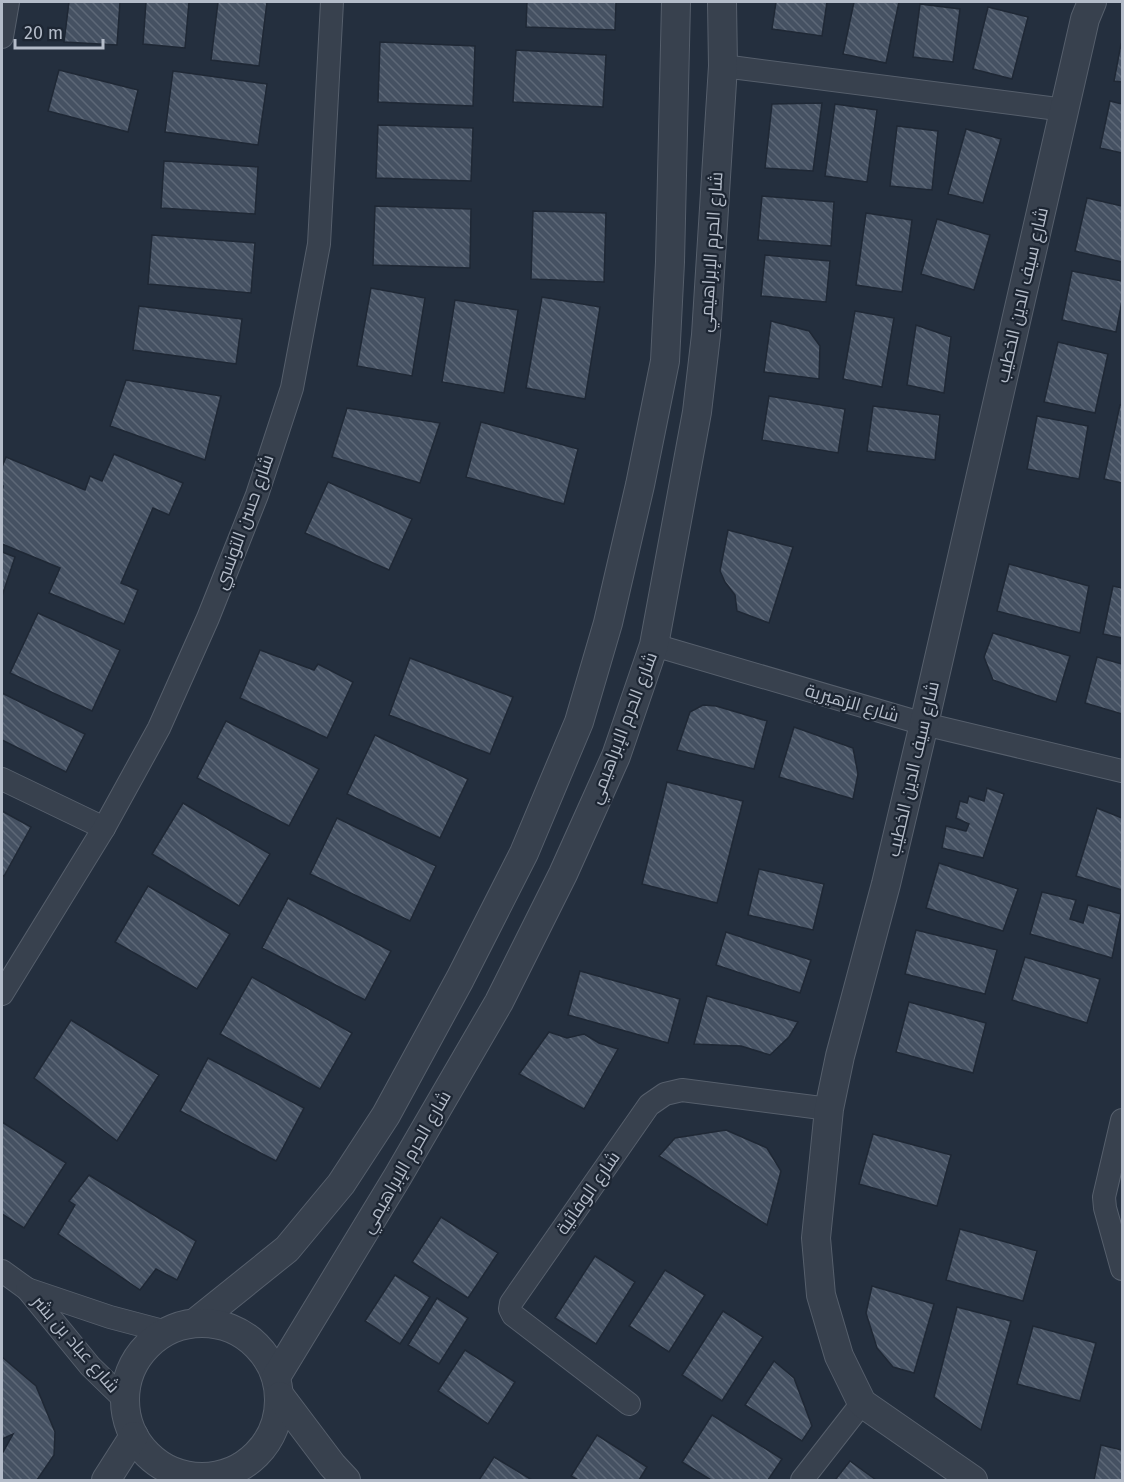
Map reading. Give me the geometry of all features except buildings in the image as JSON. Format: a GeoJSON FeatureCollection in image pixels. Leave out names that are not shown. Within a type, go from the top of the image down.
{"type":"FeatureCollection","features":[{"type":"Feature","properties":{"kind":"street"},"geometry":{"type":"LineString","coordinates":[[2,37],[8,2]]}},
{"type":"Feature","properties":{"kind":"street","name":"شارع حسن التونسي"},"geometry":{"type":"LineString","coordinates":[[2,994],[104,828],[159,728],[208,618],[257,495],[292,388],[319,243],[332,2]]}},
{"type":"Feature","properties":{"kind":"street"},"geometry":{"type":"LineString","coordinates":[[195,1323],[287,1249],[342,1184],[386,1115],[460,979],[524,853],[579,722],[608,623],[640,485],[665,362],[670,261],[676,2]]}},
{"type":"Feature","properties":{"kind":"street","name":"شارع الحرم الإبراهيمي"},"geometry":{"type":"LineString","coordinates":[[278,1387],[499,1002],[563,874],[616,756],[654,645],[697,412],[706,335],[723,66],[722,2]]}},
{"type":"Feature","properties":{"kind":"street","name":"شارع سيف الدين الخطيب"},"geometry":{"type":"LineString","coordinates":[[973,1480],[862,1403],[839,1356],[821,1295],[816,1238],[829,1109],[840,1056],[886,884],[1085,19],[1092,2]]}},
{"type":"Feature","properties":{"kind":"street"},"geometry":{"type":"LineString","coordinates":[[723,66],[1065,110]]}},
{"type":"Feature","properties":{"kind":"street","name":"شارع الزهيرية"},"geometry":{"type":"LineString","coordinates":[[654,645],[924,724],[1122,771]]}},
{"type":"Feature","properties":{"kind":"street"},"geometry":{"type":"LineString","coordinates":[[2,779],[104,828]]}},
{"type":"Feature","properties":{"kind":"street","name":"شارع الوفائية"},"geometry":{"type":"LineString","coordinates":[[629,1404],[513,1315],[510,1309],[511,1303],[649,1105],[665,1094],[682,1090],[829,1109]]}},
{"type":"Feature","properties":{"kind":"street"},"geometry":{"type":"LineString","coordinates":[[1122,1120],[1104,1197],[1122,1269]]}},
{"type":"Feature","properties":{"kind":"street","name":"شارع عباد بن بشر"},"geometry":{"type":"LineString","coordinates":[[2,1271],[27,1289],[90,1366],[125,1400]]}},
{"type":"Feature","properties":{"kind":"street","name":"شارع عباد بن بشر"},"geometry":{"type":"LineString","coordinates":[[27,1289],[110,1317],[163,1331]]}},
{"type":"Feature","properties":{"kind":"street"},"geometry":{"type":"LineString","coordinates":[[278,1387],[278,1418],[270,1438],[257,1455],[239,1468],[211,1478],[178,1473],[160,1465],[145,1452],[134,1436],[127,1419],[125,1400],[127,1381],[144,1348],[163,1331],[195,1323],[221,1325],[245,1336],[264,1354],[278,1387],[332,1465],[346,1480]]}},
{"type":"Feature","properties":{"kind":"street"},"geometry":{"type":"LineString","coordinates":[[802,1480],[862,1403]]}},
{"type":"Feature","properties":{"kind":"street"},"geometry":{"type":"LineString","coordinates":[[106,1480],[134,1436]]}}]}
